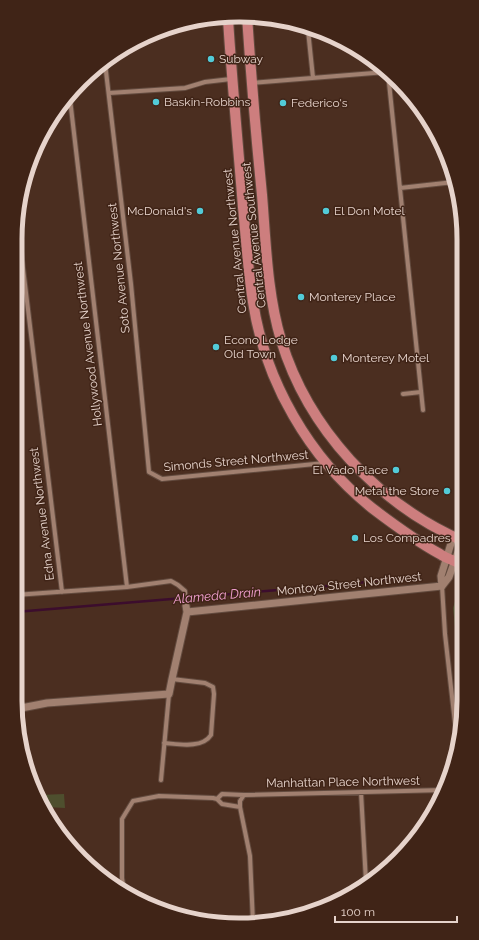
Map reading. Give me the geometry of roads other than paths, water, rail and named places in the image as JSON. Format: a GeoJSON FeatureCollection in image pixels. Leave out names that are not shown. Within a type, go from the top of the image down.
{"type":"FeatureCollection","features":[{"type":"Feature","properties":{"kind":"main road","name":"Central Avenue Northwest"},"geometry":{"type":"LineString","coordinates":[[228,22],[252,302],[270,368],[287,404],[302,429],[326,463],[347,485],[371,507],[412,536],[455,561]]}},
{"type":"Feature","properties":{"kind":"main road","name":"Central Avenue Southwest"},"geometry":{"type":"LineString","coordinates":[[247,22],[272,298],[281,339],[293,371],[317,417],[330,436],[358,468],[399,504],[457,539]]}},
{"type":"Feature","properties":{"kind":"street"},"geometry":{"type":"LineString","coordinates":[[308,34],[313,78]]}},
{"type":"Feature","properties":{"kind":"street","name":"Soto Avenue Northwest"},"geometry":{"type":"LineString","coordinates":[[106,68],[131,284],[150,472]]}},
{"type":"Feature","properties":{"kind":"street"},"geometry":{"type":"LineString","coordinates":[[252,82],[379,73]]}},
{"type":"Feature","properties":{"kind":"street"},"geometry":{"type":"LineString","coordinates":[[109,93],[185,88],[206,82],[232,79]]}},
{"type":"Feature","properties":{"kind":"street"},"geometry":{"type":"LineString","coordinates":[[388,81],[423,410]]}},
{"type":"Feature","properties":{"kind":"street","name":"Hollywood Avenue Northwest"},"geometry":{"type":"LineString","coordinates":[[70,103],[127,587]]}},
{"type":"Feature","properties":{"kind":"street"},"geometry":{"type":"LineString","coordinates":[[400,188],[450,182]]}},
{"type":"Feature","properties":{"kind":"street","name":"Edna Avenue Northwest"},"geometry":{"type":"LineString","coordinates":[[22,260],[62,592]]}},
{"type":"Feature","properties":{"kind":"street"},"geometry":{"type":"LineString","coordinates":[[403,394],[421,392]]}},
{"type":"Feature","properties":{"kind":"street","name":"Simonds Street Northwest"},"geometry":{"type":"LineString","coordinates":[[150,472],[162,479],[326,463]]}},
{"type":"Feature","properties":{"kind":"street"},"geometry":{"type":"LineString","coordinates":[[455,726],[445,634],[442,586],[449,577],[457,550]]}},
{"type":"Feature","properties":{"kind":"street"},"geometry":{"type":"LineString","coordinates":[[22,595],[127,587],[171,581],[185,591],[187,609],[169,694],[161,780]]}},
{"type":"Feature","properties":{"kind":"street","name":"Montoya Street Northwest"},"geometry":{"type":"LineString","coordinates":[[187,609],[442,586]]}},
{"type":"Feature","properties":{"kind":"street"},"geometry":{"type":"LineString","coordinates":[[164,743],[201,743],[208,740],[211,735],[214,694],[213,687],[205,683],[172,679]]}},
{"type":"Feature","properties":{"kind":"street"},"geometry":{"type":"LineString","coordinates":[[22,708],[47,703],[169,694]]}},
{"type":"Feature","properties":{"kind":"street","name":"Manhattan Place Northwest"},"geometry":{"type":"LineString","coordinates":[[217,799],[222,794],[244,795],[438,790]]}},
{"type":"Feature","properties":{"kind":"street"},"geometry":{"type":"LineString","coordinates":[[361,792],[366,877]]}},
{"type":"Feature","properties":{"kind":"street"},"geometry":{"type":"LineString","coordinates":[[244,795],[240,801],[240,807],[250,856],[252,918]]}},
{"type":"Feature","properties":{"kind":"street"},"geometry":{"type":"LineString","coordinates":[[123,884],[122,819],[133,801],[160,796],[217,799],[222,804],[240,807]]}},
{"type":"Feature","properties":{"kind":"waterway","name":"Alameda Drain"},"geometry":{"type":"LineString","coordinates":[[22,611],[339,585],[419,576]]}},
{"type":"Feature","properties":{"kind":"place","name":"Subway"},"geometry":{"type":"Point","coordinates":[211,59]}},
{"type":"Feature","properties":{"kind":"place","name":"Baskin-Robbins"},"geometry":{"type":"Point","coordinates":[156,102]}},
{"type":"Feature","properties":{"kind":"place","name":"Federico's"},"geometry":{"type":"Point","coordinates":[283,103]}},
{"type":"Feature","properties":{"kind":"place","name":"McDonald's"},"geometry":{"type":"Point","coordinates":[200,211]}},
{"type":"Feature","properties":{"kind":"place","name":"El Don Motel"},"geometry":{"type":"Point","coordinates":[326,211]}},
{"type":"Feature","properties":{"kind":"place","name":"Monterey Place"},"geometry":{"type":"Point","coordinates":[301,297]}},
{"type":"Feature","properties":{"kind":"place","name":"Econo Lodge Old Town"},"geometry":{"type":"Point","coordinates":[216,347]}},
{"type":"Feature","properties":{"kind":"place","name":"Monterey Motel"},"geometry":{"type":"Point","coordinates":[334,358]}},
{"type":"Feature","properties":{"kind":"place","name":"El Vado Place"},"geometry":{"type":"Point","coordinates":[396,470]}},
{"type":"Feature","properties":{"kind":"place","name":"Metal the Store"},"geometry":{"type":"Point","coordinates":[447,491]}},
{"type":"Feature","properties":{"kind":"place","name":"Los Compadres"},"geometry":{"type":"Point","coordinates":[355,538]}}]}
